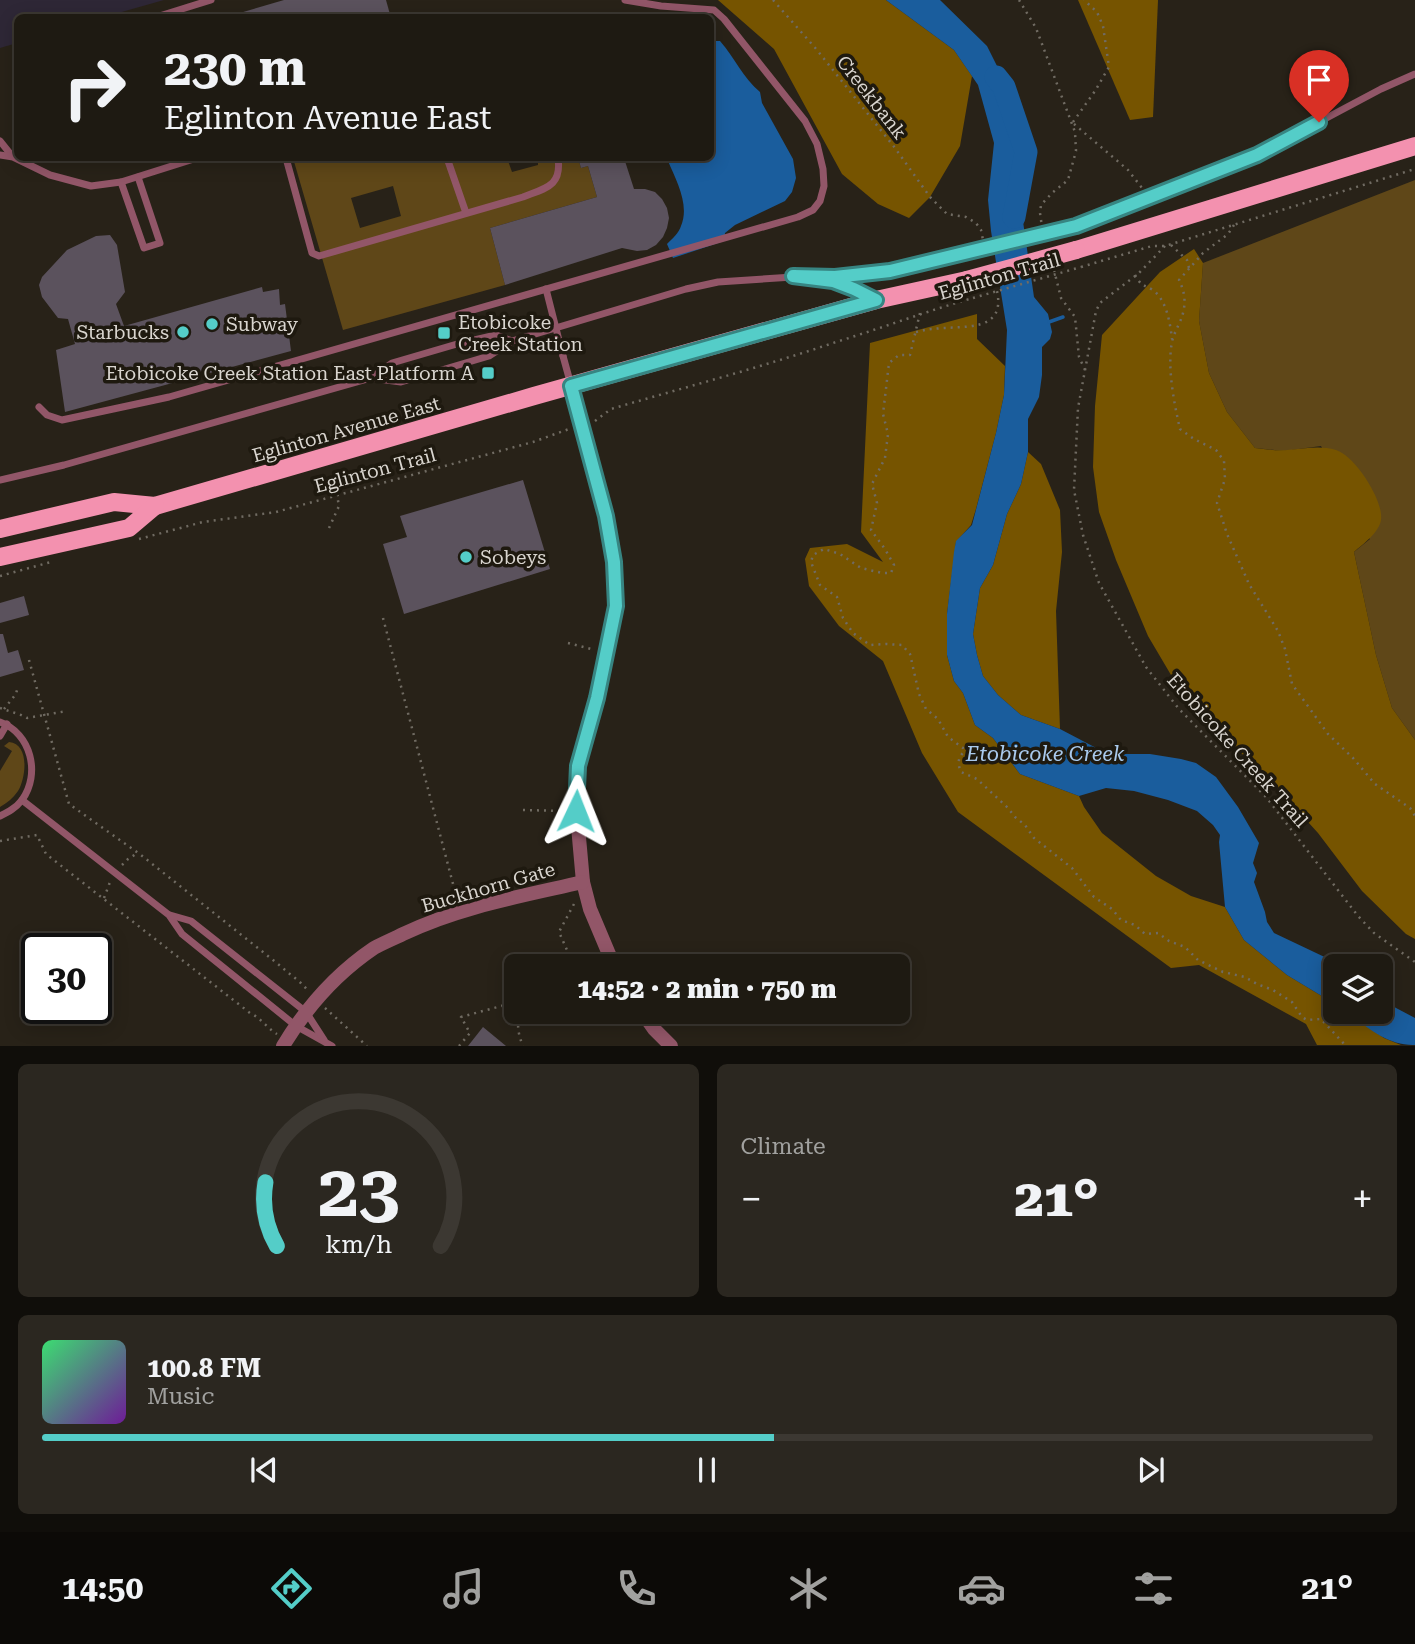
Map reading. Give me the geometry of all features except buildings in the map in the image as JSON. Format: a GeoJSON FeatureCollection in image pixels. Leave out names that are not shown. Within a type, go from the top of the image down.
{"type":"FeatureCollection","features":[{"type":"Feature","properties":{"kind":"main road","name":"Eglinton Avenue East"},"geometry":{"type":"LineString","coordinates":[[0,529],[114,502],[155,506],[876,300],[1078,258],[1415,146]]}},
{"type":"Feature","properties":{"kind":"main road","name":"Eglinton Avenue East"},"geometry":{"type":"LineString","coordinates":[[0,557],[129,528],[155,506]]}},
{"type":"Feature","properties":{"kind":"street"},"geometry":{"type":"LineString","coordinates":[[571,386],[606,516],[614,562],[616,606],[607,653],[578,766],[576,811],[583,881],[590,909],[609,954]]}},
{"type":"Feature","properties":{"kind":"street","name":"Buckhorn Gate"},"geometry":{"type":"LineString","coordinates":[[284,1043],[316,999],[341,974],[375,947],[421,925],[460,912],[583,881]]}},
{"type":"Feature","properties":{"kind":"street"},"geometry":{"type":"LineString","coordinates":[[650,1024],[671,1045]]}},
{"type":"Feature","properties":{"kind":"lane"},"geometry":{"type":"LineString","coordinates":[[166,14],[211,0]]}},
{"type":"Feature","properties":{"kind":"lane"},"geometry":{"type":"LineString","coordinates":[[39,407],[47,415],[62,419],[169,397],[813,211],[820,201],[824,186],[817,144],[805,121],[724,19],[714,10],[625,0]]}},
{"type":"Feature","properties":{"kind":"lane"},"geometry":{"type":"LineString","coordinates":[[371,378],[401,382],[489,356],[512,341],[686,289],[719,282],[793,276],[835,277],[890,271],[1076,226],[1257,155],[1381,89],[1415,74]]}},
{"type":"Feature","properties":{"kind":"lane"},"geometry":{"type":"LineString","coordinates":[[0,141],[13,157]]}},
{"type":"Feature","properties":{"kind":"lane"},"geometry":{"type":"LineString","coordinates":[[0,155],[13,157]]}},
{"type":"Feature","properties":{"kind":"lane"},"geometry":{"type":"LineString","coordinates":[[26,161],[51,175],[91,186],[121,182],[188,161]]}},
{"type":"Feature","properties":{"kind":"lane"},"geometry":{"type":"LineString","coordinates":[[287,161],[312,253],[319,256],[548,188],[560,171],[558,161]]}},
{"type":"Feature","properties":{"kind":"lane"},"geometry":{"type":"LineString","coordinates":[[448,161],[466,213]]}},
{"type":"Feature","properties":{"kind":"lane"},"geometry":{"type":"LineString","coordinates":[[121,182],[144,248],[160,243],[138,177]]}},
{"type":"Feature","properties":{"kind":"lane"},"geometry":{"type":"LineString","coordinates":[[131,213],[148,207]]}},
{"type":"Feature","properties":{"kind":"lane"},"geometry":{"type":"LineString","coordinates":[[793,276],[833,281],[876,300]]}},
{"type":"Feature","properties":{"kind":"lane"},"geometry":{"type":"LineString","coordinates":[[546,289],[571,386]]}},
{"type":"Feature","properties":{"kind":"lane"},"geometry":{"type":"LineString","coordinates":[[0,480],[64,465],[371,378],[392,363],[457,344],[496,335],[512,341]]}},
{"type":"Feature","properties":{"kind":"lane"},"geometry":{"type":"LineString","coordinates":[[0,736],[4,723],[20,736],[29,751],[32,768],[30,784],[22,800],[11,811],[0,816]]}},
{"type":"Feature","properties":{"kind":"lane"},"geometry":{"type":"LineString","coordinates":[[22,800],[169,915],[182,934],[296,1026],[328,1043]]}},
{"type":"Feature","properties":{"kind":"lane"},"geometry":{"type":"LineString","coordinates":[[169,915],[191,921],[306,1012],[328,1043]]}},
{"type":"Feature","properties":{"kind":"path","name":"Creekbank"},"geometry":{"type":"LineString","coordinates":[[773,0],[817,50],[887,137],[930,197],[947,214]]}},
{"type":"Feature","properties":{"kind":"path"},"geometry":{"type":"LineString","coordinates":[[1018,0],[1036,28],[1075,132],[1076,151],[1068,180],[1052,193]]}},
{"type":"Feature","properties":{"kind":"path"},"geometry":{"type":"LineString","coordinates":[[1072,122],[1109,67],[1100,19],[1097,12],[1084,0]]}},
{"type":"Feature","properties":{"kind":"path"},"geometry":{"type":"LineString","coordinates":[[1072,122],[1128,170],[1142,188]]}},
{"type":"Feature","properties":{"kind":"path","name":"Eglinton Trail"},"geometry":{"type":"LineString","coordinates":[[596,421],[611,409],[837,342],[973,298],[1078,258],[1165,246],[1415,169]]}},
{"type":"Feature","properties":{"kind":"path"},"geometry":{"type":"LineString","coordinates":[[1172,340],[1184,313],[1184,290],[1179,280],[1203,253],[1228,234],[1234,225]]}},
{"type":"Feature","properties":{"kind":"path"},"geometry":{"type":"LineString","coordinates":[[1171,244],[1187,260],[1189,268]]}},
{"type":"Feature","properties":{"kind":"path"},"geometry":{"type":"LineString","coordinates":[[1086,372],[1096,311],[1100,303],[1165,246]]}},
{"type":"Feature","properties":{"kind":"path"},"geometry":{"type":"LineString","coordinates":[[1135,275],[1141,285],[1159,297],[1169,318],[1173,400],[1180,429],[1216,450],[1224,461],[1225,479],[1217,503],[1249,584],[1286,649],[1292,684],[1328,734],[1375,784],[1410,808],[1415,816]]}},
{"type":"Feature","properties":{"kind":"path","name":"Etobicoke Creek Trail"},"geometry":{"type":"LineString","coordinates":[[1057,283],[1061,298],[1074,317],[1079,357],[1086,372],[1078,408],[1074,490],[1083,534],[1099,583],[1146,667],[1179,709],[1266,797],[1358,916],[1374,933],[1415,962]]}},
{"type":"Feature","properties":{"kind":"path"},"geometry":{"type":"LineString","coordinates":[[915,332],[969,328],[982,324],[993,318],[999,306]]}},
{"type":"Feature","properties":{"kind":"path"},"geometry":{"type":"LineString","coordinates":[[920,313],[909,355],[899,355],[888,363],[883,414],[888,434],[885,458],[872,484],[877,502],[871,530],[894,565],[891,573],[882,573],[861,568],[840,554],[824,549],[813,555],[811,562],[820,585],[837,597],[843,618],[853,633],[870,645],[902,645],[910,654],[919,694],[926,709],[937,719],[948,737],[963,748],[958,765],[961,772],[977,779],[1025,825],[1034,838],[1072,868],[1094,897],[1112,909],[1121,920],[1135,925],[1145,934],[1158,933],[1185,947],[1198,960],[1223,972],[1245,976],[1256,984],[1273,990],[1292,1002],[1302,1017],[1307,1020],[1321,1019],[1346,1045]]}},
{"type":"Feature","properties":{"kind":"path","name":"Eglinton Trail"},"geometry":{"type":"LineString","coordinates":[[203,522],[276,512],[533,442],[553,434]]}},
{"type":"Feature","properties":{"kind":"path"},"geometry":{"type":"LineString","coordinates":[[329,528],[339,506],[337,495]]}},
{"type":"Feature","properties":{"kind":"path"},"geometry":{"type":"LineString","coordinates":[[383,618],[460,912]]}},
{"type":"Feature","properties":{"kind":"path"},"geometry":{"type":"LineString","coordinates":[[568,643],[607,653]]}},
{"type":"Feature","properties":{"kind":"path"},"geometry":{"type":"LineString","coordinates":[[29,660],[69,803],[141,855],[299,980],[367,1045]]}},
{"type":"Feature","properties":{"kind":"path"},"geometry":{"type":"LineString","coordinates":[[18,686],[16,694],[2,708],[27,719],[66,711]]}},
{"type":"Feature","properties":{"kind":"path"},"geometry":{"type":"LineString","coordinates":[[523,810],[576,811]]}},
{"type":"Feature","properties":{"kind":"path"},"geometry":{"type":"LineString","coordinates":[[0,841],[37,835],[46,854],[258,1017],[284,1043]]}},
{"type":"Feature","properties":{"kind":"path"},"geometry":{"type":"LineString","coordinates":[[569,954],[559,932],[583,881]]}},
{"type":"Feature","properties":{"kind":"path"},"geometry":{"type":"LineString","coordinates":[[459,1045],[470,1033],[461,1017],[504,1005]]}},
{"type":"Feature","properties":{"kind":"path"},"geometry":{"type":"LineString","coordinates":[[518,1024],[523,1045]]}},
{"type":"Feature","properties":{"kind":"shaded area"},"geometry":{"type":"Polygon","coordinates":[[[0,0],[164,0],[115,14],[14,14],[14,44],[0,48],[0,0]]]}},
{"type":"Feature","properties":{"kind":"shaded area"},"geometry":{"type":"Polygon","coordinates":[[[718,0],[886,0],[954,50],[972,76],[960,146],[930,197],[909,218],[878,204],[842,174],[774,49],[718,0]]]}},
{"type":"Feature","properties":{"kind":"shaded area"},"geometry":{"type":"Polygon","coordinates":[[[1078,0],[1158,0],[1153,117],[1130,120],[1078,0]]]}},
{"type":"Feature","properties":{"kind":"shaded area"},"geometry":{"type":"Polygon","coordinates":[[[294,161],[508,161],[512,172],[538,165],[538,161],[579,161],[581,168],[588,166],[597,197],[490,228],[505,285],[343,330],[294,161]],[[393,186],[351,198],[360,228],[401,216],[393,186]]]}},
{"type":"Feature","properties":{"kind":"shaded area"},"geometry":{"type":"Polygon","coordinates":[[[1415,180],[1415,740],[1392,708],[1376,655],[1354,552],[1370,539],[1321,446],[1284,451],[1255,448],[1227,412],[1209,373],[1199,321],[1203,263],[1415,180]]]}},
{"type":"Feature","properties":{"kind":"shaded area"},"geometry":{"type":"Polygon","coordinates":[[[1194,249],[1203,263],[1199,321],[1209,373],[1227,412],[1255,448],[1324,448],[1343,454],[1359,469],[1378,501],[1381,511],[1380,525],[1354,552],[1376,655],[1392,708],[1415,740],[1415,939],[1406,934],[1362,891],[1318,833],[1279,790],[1184,697],[1148,636],[1099,512],[1093,467],[1095,406],[1102,335],[1160,272],[1194,249]]]}},
{"type":"Feature","properties":{"kind":"shaded area"},"geometry":{"type":"Polygon","coordinates":[[[977,314],[977,339],[1005,366],[1004,395],[976,509],[971,525],[956,542],[947,614],[947,655],[954,681],[963,693],[975,725],[993,738],[1020,774],[1079,796],[1102,833],[1156,876],[1191,896],[1225,907],[1244,940],[1287,975],[1323,997],[1323,1024],[1364,1024],[1384,1038],[1401,1045],[1317,1045],[1306,1024],[1199,965],[1171,968],[958,812],[922,753],[883,661],[839,626],[809,586],[805,559],[810,548],[847,544],[883,562],[861,532],[870,343],[977,314]]]}},
{"type":"Feature","properties":{"kind":"shaded area"},"geometry":{"type":"Polygon","coordinates":[[[1028,452],[1041,464],[1060,510],[1062,552],[1056,611],[1060,729],[1021,715],[998,695],[983,676],[973,634],[980,588],[993,565],[1007,514],[1021,484],[1028,452]]]}},
{"type":"Feature","properties":{"kind":"shaded area"},"geometry":{"type":"Polygon","coordinates":[[[9,742],[16,744],[23,755],[23,778],[18,791],[0,807],[0,771],[12,751],[4,746],[9,742]]]}},
{"type":"Feature","properties":{"kind":"water","name":"Etobicoke Creek"},"geometry":{"type":"Polygon","coordinates":[[[886,0],[940,0],[987,46],[1006,84],[1018,151],[1019,194],[1034,297],[1048,314],[1052,332],[1050,339],[1042,347],[1039,397],[1028,419],[1028,452],[1021,484],[1007,514],[993,565],[980,588],[973,634],[983,676],[998,695],[1021,715],[1060,729],[1102,751],[1181,759],[1196,763],[1216,777],[1259,843],[1253,863],[1257,873],[1254,882],[1267,922],[1274,933],[1323,956],[1323,997],[1287,975],[1244,940],[1225,907],[1220,835],[1197,811],[1134,791],[1106,788],[1079,796],[1020,774],[993,738],[975,725],[963,693],[954,681],[947,655],[947,614],[954,552],[956,541],[972,525],[996,433],[1004,395],[1007,330],[988,200],[994,143],[978,85],[954,50],[886,0]]]}},
{"type":"Feature","properties":{"kind":"water"},"geometry":{"type":"Polygon","coordinates":[[[714,41],[720,41],[760,92],[762,103],[793,159],[796,178],[792,192],[785,201],[735,225],[725,233],[724,241],[673,258],[667,244],[680,229],[684,210],[681,193],[668,161],[714,161],[714,41]]]}},
{"type":"Feature","properties":{"kind":"water"},"geometry":{"type":"Polygon","coordinates":[[[1393,1006],[1415,1018],[1415,1045],[1387,1039],[1363,1024],[1393,1024],[1393,1006]]]}},
{"type":"Feature","properties":{"kind":"waterway","name":"Etobicoke Creek"},"geometry":{"type":"LineString","coordinates":[[996,77],[1004,87],[1026,152],[1014,217]]}},
{"type":"Feature","properties":{"kind":"waterway"},"geometry":{"type":"LineString","coordinates":[[1049,322],[1063,317]]}},
{"type":"Feature","properties":{"kind":"place","name":"Subway"},"geometry":{"type":"Point","coordinates":[212,324]}},
{"type":"Feature","properties":{"kind":"place","name":"Starbucks"},"geometry":{"type":"Point","coordinates":[183,332]}},
{"type":"Feature","properties":{"kind":"place","name":"Etobicoke Creek Station"},"geometry":{"type":"Point","coordinates":[444,333]}},
{"type":"Feature","properties":{"kind":"place","name":"Etobicoke Creek Station East Platform A"},"geometry":{"type":"Point","coordinates":[488,373]}},
{"type":"Feature","properties":{"kind":"place","name":"Sobeys"},"geometry":{"type":"Point","coordinates":[466,557]}},
{"type":"Feature","properties":{"kind":"route"},"geometry":{"type":"LineString","coordinates":[[576,811],[578,766],[597,698],[616,606],[614,562],[606,516],[571,386],[876,300],[833,281],[793,276],[835,277],[890,271],[1076,226],[1257,155],[1319,122]]}}]}
